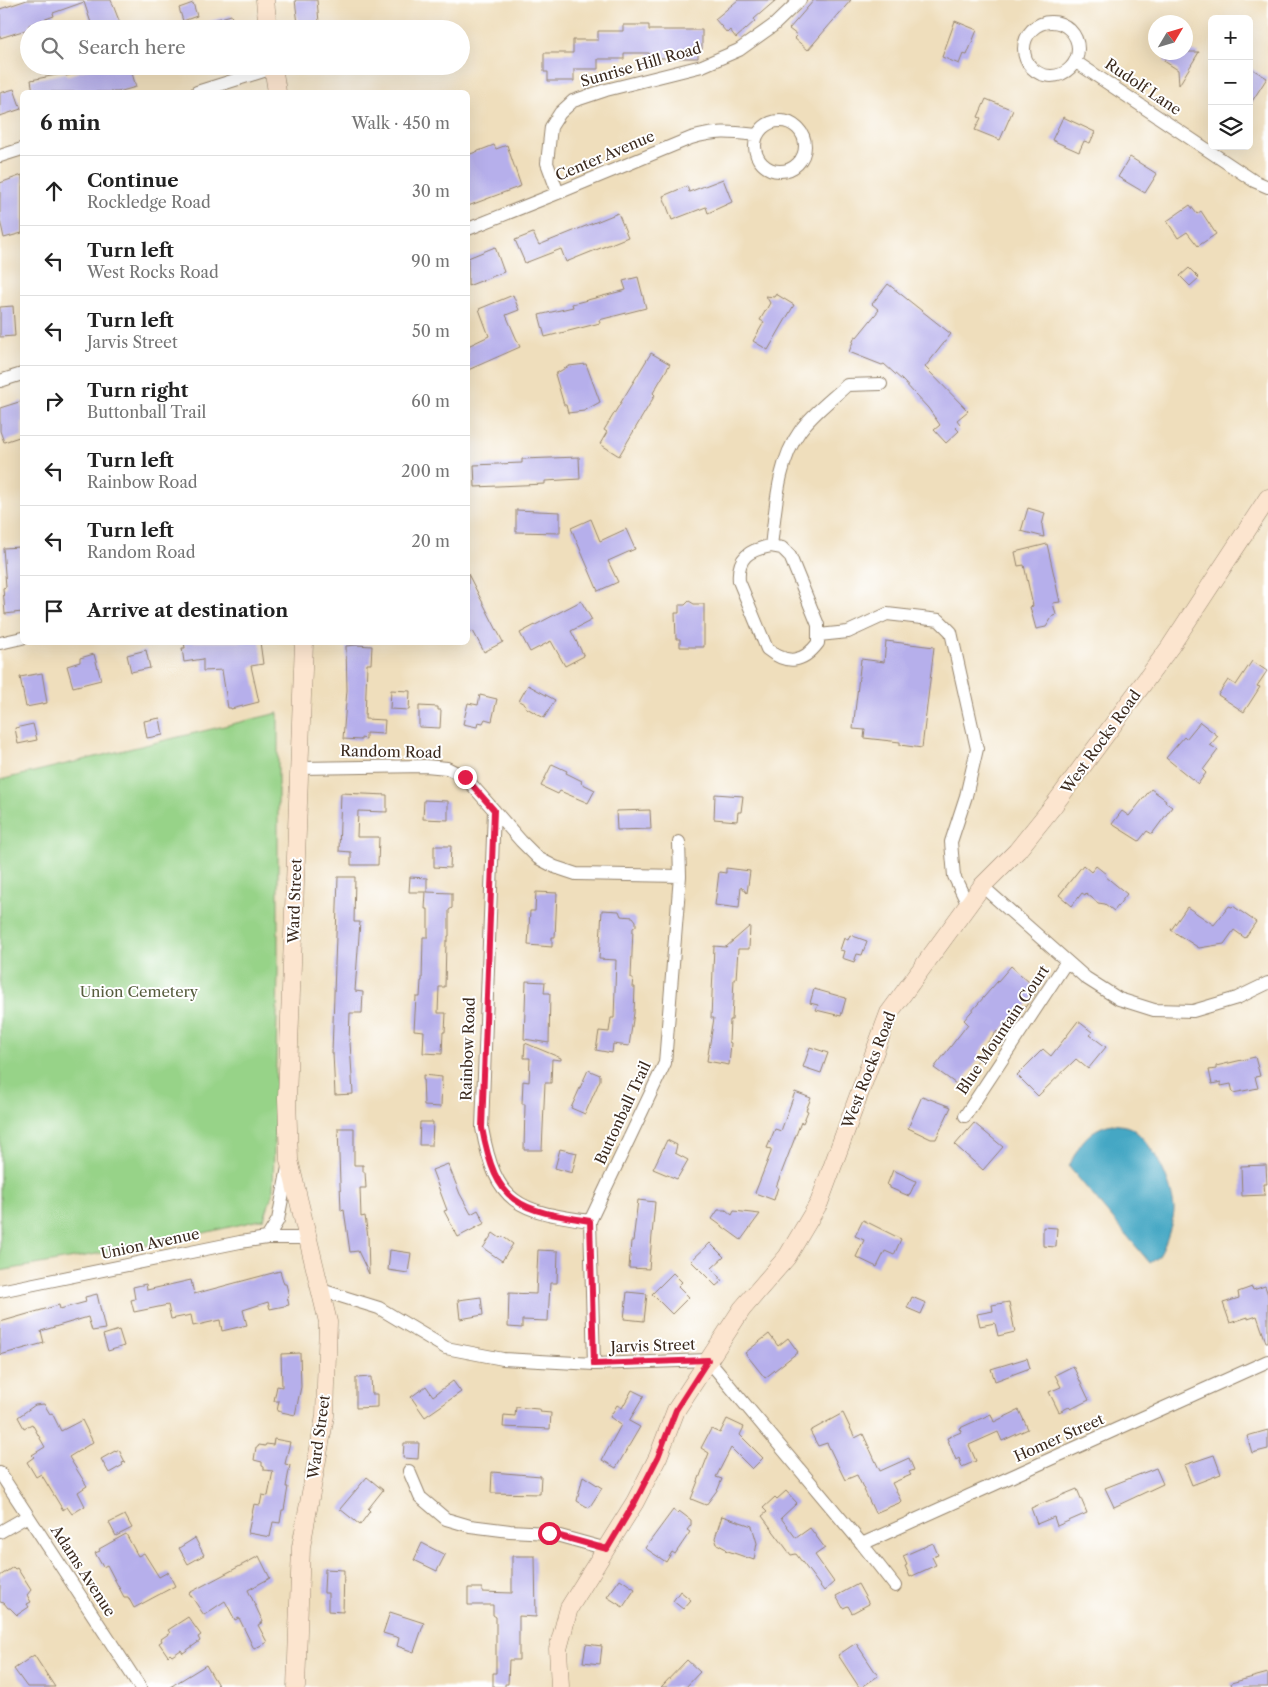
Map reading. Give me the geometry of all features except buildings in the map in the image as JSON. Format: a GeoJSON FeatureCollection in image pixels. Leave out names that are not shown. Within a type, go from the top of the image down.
{"type":"FeatureCollection","features":[{"type":"Feature","properties":{"kind":"main road"},"geometry":{"type":"LineString","coordinates":[[265,0],[267,20]]}},
{"type":"Feature","properties":{"kind":"main road"},"geometry":{"type":"LineString","coordinates":[[274,75],[277,90]]}},
{"type":"Feature","properties":{"kind":"main road","name":"West Rocks Road"},"geometry":{"type":"LineString","coordinates":[[560,1687],[558,1649],[569,1608],[635,1502],[658,1457],[676,1410],[742,1309],[787,1257],[819,1203],[889,1013],[982,886],[1017,851],[1066,790],[1170,648],[1268,498]]}},
{"type":"Feature","properties":{"kind":"main road","name":"Ward Street"},"geometry":{"type":"LineString","coordinates":[[296,1687],[301,1547],[326,1416],[328,1322],[289,1160],[287,1098],[304,645]]}},
{"type":"Feature","properties":{"kind":"street","name":"Sunrise Hill Road"},"geometry":{"type":"LineString","coordinates":[[558,194],[547,163],[551,127],[560,113],[573,101],[606,90],[702,66],[738,50],[774,25],[800,0]]}},
{"type":"Feature","properties":{"kind":"street"},"geometry":{"type":"LineString","coordinates":[[1048,22],[1058,22],[1067,26],[1075,34],[1079,43],[1079,53],[1076,62],[1061,75],[1052,77],[1038,73],[1030,67],[1025,59],[1025,42],[1029,33],[1036,26],[1048,22]]}},
{"type":"Feature","properties":{"kind":"street","name":"Rudolf Lane"},"geometry":{"type":"LineString","coordinates":[[1076,62],[1254,181],[1268,187]]}},
{"type":"Feature","properties":{"kind":"street"},"geometry":{"type":"LineString","coordinates":[[203,90],[249,75]]}},
{"type":"Feature","properties":{"kind":"street","name":"Center Avenue"},"geometry":{"type":"LineString","coordinates":[[470,227],[558,194],[698,136],[711,132],[757,135]]}},
{"type":"Feature","properties":{"kind":"street"},"geometry":{"type":"LineString","coordinates":[[0,156],[20,150]]}},
{"type":"Feature","properties":{"kind":"street"},"geometry":{"type":"LineString","coordinates":[[0,381],[20,375]]}},
{"type":"Feature","properties":{"kind":"street"},"geometry":{"type":"LineString","coordinates":[[770,546],[779,484],[788,451],[800,430],[846,385],[881,384]]}},
{"type":"Feature","properties":{"kind":"street"},"geometry":{"type":"LineString","coordinates":[[770,546],[782,548],[790,556],[818,625],[818,643],[811,653],[801,658],[789,660],[777,657],[767,649],[739,581],[738,569],[741,561],[748,553],[770,546]]}},
{"type":"Feature","properties":{"kind":"street"},"geometry":{"type":"LineString","coordinates":[[819,635],[848,632],[887,614],[939,620],[950,632],[977,749],[966,796],[951,842],[954,876],[968,905]]}},
{"type":"Feature","properties":{"kind":"street"},"geometry":{"type":"LineString","coordinates":[[0,643],[20,638]]}},
{"type":"Feature","properties":{"kind":"street","name":"Random Road"},"geometry":{"type":"LineString","coordinates":[[300,768],[426,766],[447,768],[465,777],[538,858],[555,867],[576,874],[680,876]]}},
{"type":"Feature","properties":{"kind":"street","name":"Rainbow Road"},"geometry":{"type":"LineString","coordinates":[[494,810],[482,1128],[487,1155],[498,1182],[515,1201],[534,1211],[590,1221]]}},
{"type":"Feature","properties":{"kind":"street","name":"Buttonball Trail"},"geometry":{"type":"LineString","coordinates":[[594,1364],[590,1221],[665,1063],[680,876],[679,842]]}},
{"type":"Feature","properties":{"kind":"street"},"geometry":{"type":"LineString","coordinates":[[982,886],[1086,978],[1119,999],[1154,1010],[1193,1011],[1237,998],[1268,983]]}},
{"type":"Feature","properties":{"kind":"street","name":"Blue Mountain Court"},"geometry":{"type":"LineString","coordinates":[[965,1116],[1067,961]]}},
{"type":"Feature","properties":{"kind":"street","name":"Ward Street"},"geometry":{"type":"LineString","coordinates":[[267,1238],[278,1220],[289,1160]]}},
{"type":"Feature","properties":{"kind":"street","name":"Union Avenue"},"geometry":{"type":"LineString","coordinates":[[0,1291],[240,1242],[267,1238],[308,1238]]}},
{"type":"Feature","properties":{"kind":"street","name":"Jarvis Street"},"geometry":{"type":"LineString","coordinates":[[321,1290],[379,1308],[446,1348],[503,1359],[594,1364],[708,1360],[895,1586]]}},
{"type":"Feature","properties":{"kind":"street","name":"Homer Street"},"geometry":{"type":"LineString","coordinates":[[862,1544],[1268,1361]]}},
{"type":"Feature","properties":{"kind":"street"},"geometry":{"type":"LineString","coordinates":[[410,1471],[420,1497],[446,1519],[470,1526],[549,1533],[607,1549]]}},
{"type":"Feature","properties":{"kind":"street","name":"Adams Avenue"},"geometry":{"type":"LineString","coordinates":[[0,1473],[140,1687]]}},
{"type":"Feature","properties":{"kind":"street"},"geometry":{"type":"LineString","coordinates":[[0,1532],[28,1516]]}},
{"type":"Feature","properties":{"kind":"green space","name":"Union Cemetery"},"geometry":{"type":"Polygon","coordinates":[[[278,713],[278,972],[273,1192],[264,1219],[165,1242],[0,1271],[0,780],[278,713]]]}},
{"type":"Feature","properties":{"kind":"water"},"geometry":{"type":"Polygon","coordinates":[[[1112,1124],[1129,1127],[1139,1134],[1154,1153],[1170,1187],[1174,1208],[1171,1225],[1161,1252],[1150,1263],[1069,1167],[1080,1145],[1090,1134],[1103,1126],[1112,1124]]]}},
{"type":"Feature","properties":{"kind":"route"},"geometry":{"type":"LineString","coordinates":[[465,777],[494,810],[482,1128],[487,1155],[498,1182],[515,1201],[534,1211],[590,1221],[594,1364],[708,1360],[676,1410],[658,1457],[635,1502],[607,1549],[549,1533]]}}]}
